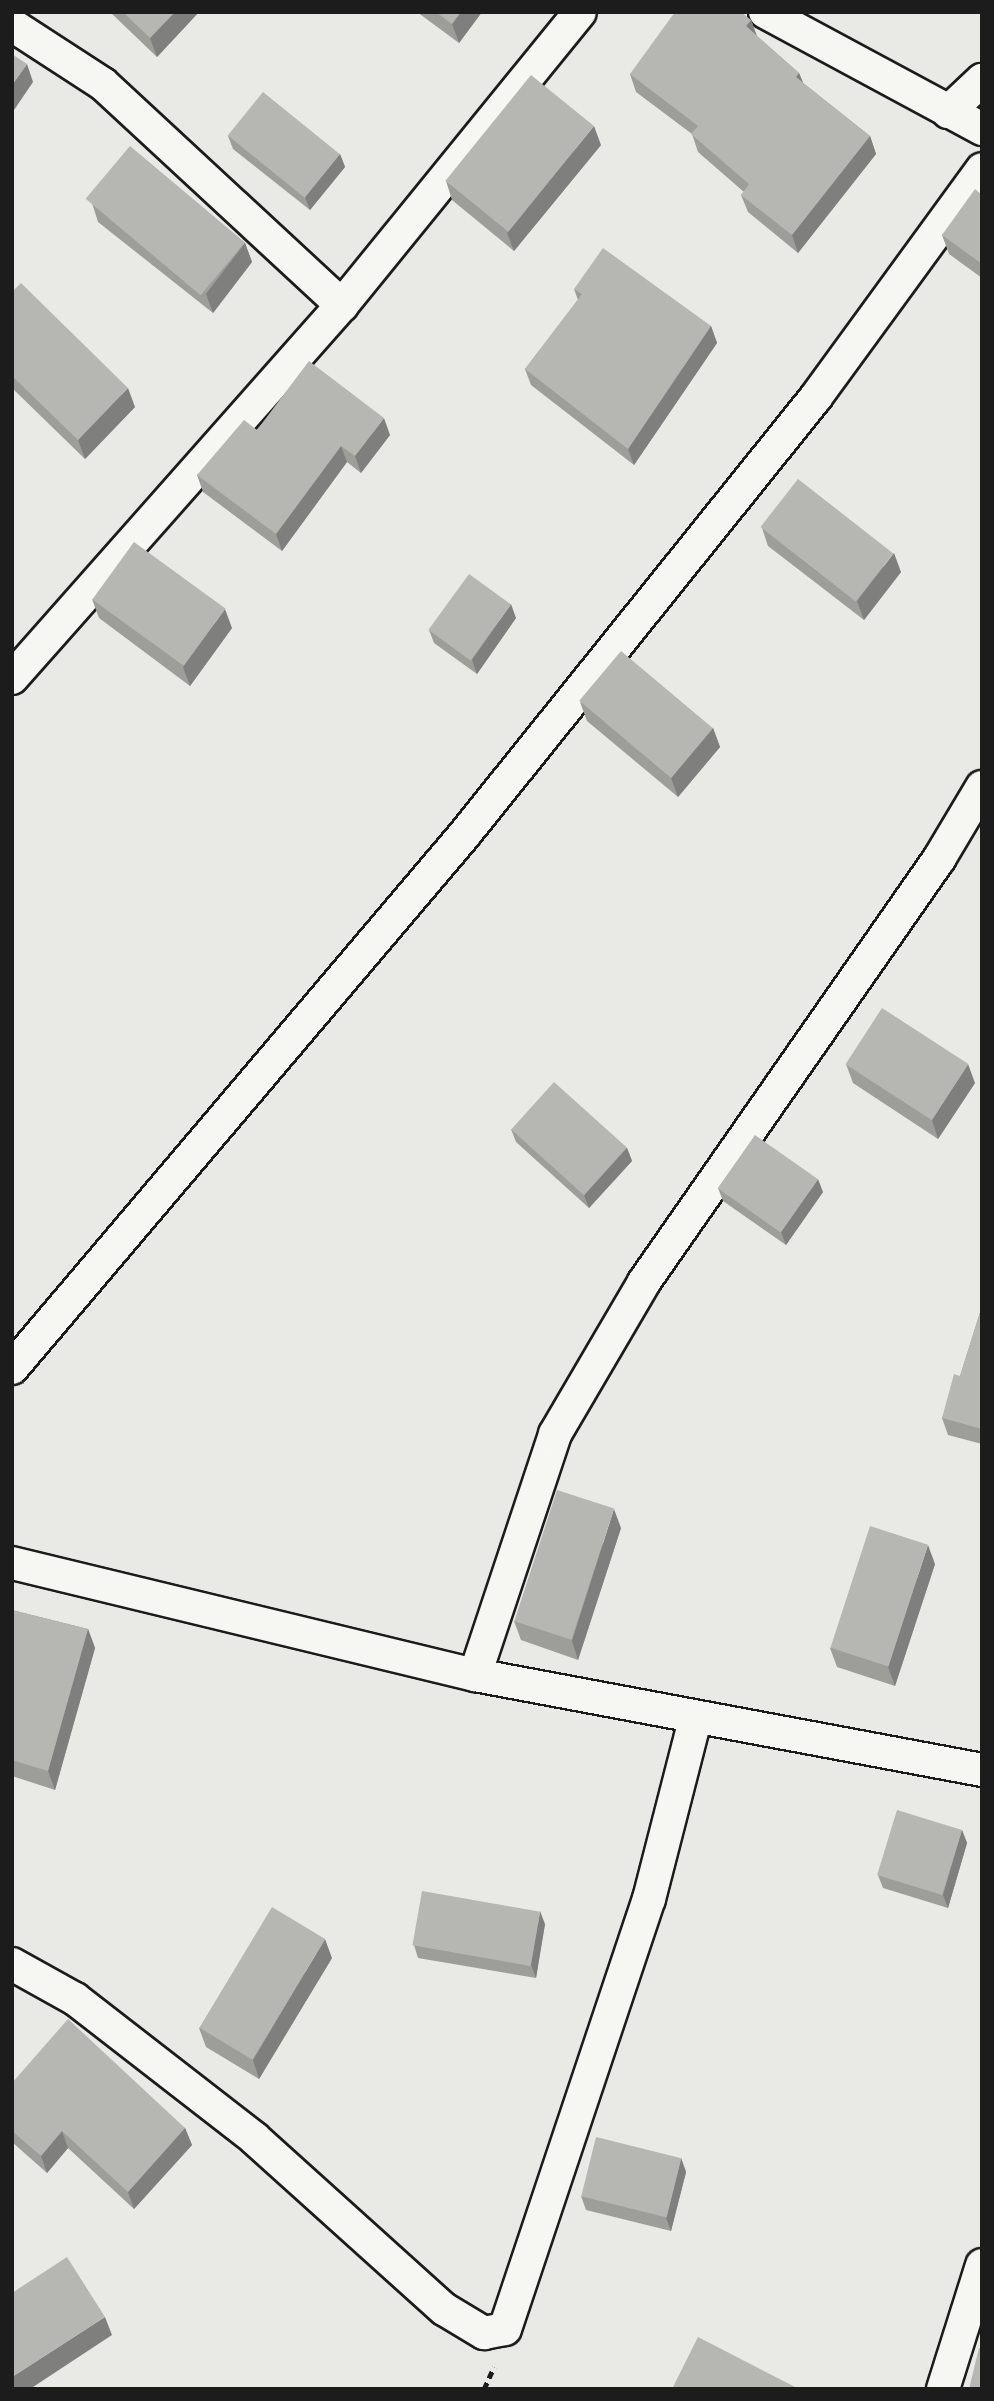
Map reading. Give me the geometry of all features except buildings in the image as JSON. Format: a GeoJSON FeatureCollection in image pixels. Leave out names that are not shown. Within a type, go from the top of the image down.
{"type":"FeatureCollection","features":[{"type":"Feature","properties":{"kind":"street"},"geometry":{"type":"LineString","coordinates":[[12,678],[342,305],[580,12]]}},
{"type":"Feature","properties":{"kind":"street"},"geometry":{"type":"LineString","coordinates":[[765,12],[982,129]]}},
{"type":"Feature","properties":{"kind":"street"},"geometry":{"type":"LineString","coordinates":[[12,25],[103,84],[342,305]]}},
{"type":"Feature","properties":{"kind":"street"},"geometry":{"type":"LineString","coordinates":[[948,111],[982,80]]}},
{"type":"Feature","properties":{"kind":"street"},"geometry":{"type":"LineString","coordinates":[[12,1368],[490,803],[816,397],[982,169]]}},
{"type":"Feature","properties":{"kind":"street"},"geometry":{"type":"LineString","coordinates":[[475,1675],[555,1434],[644,1282],[939,859],[982,787]]}},
{"type":"Feature","properties":{"kind":"street"},"geometry":{"type":"LineString","coordinates":[[12,1563],[475,1675],[695,1720],[982,1770]]}},
{"type":"Feature","properties":{"kind":"street"},"geometry":{"type":"LineString","coordinates":[[12,1964],[75,1999],[254,2138],[444,2309],[484,2333],[505,2329],[649,1899],[695,1720]]}},
{"type":"Feature","properties":{"kind":"street"},"geometry":{"type":"LineString","coordinates":[[943,2389],[982,2264]]}}]}
